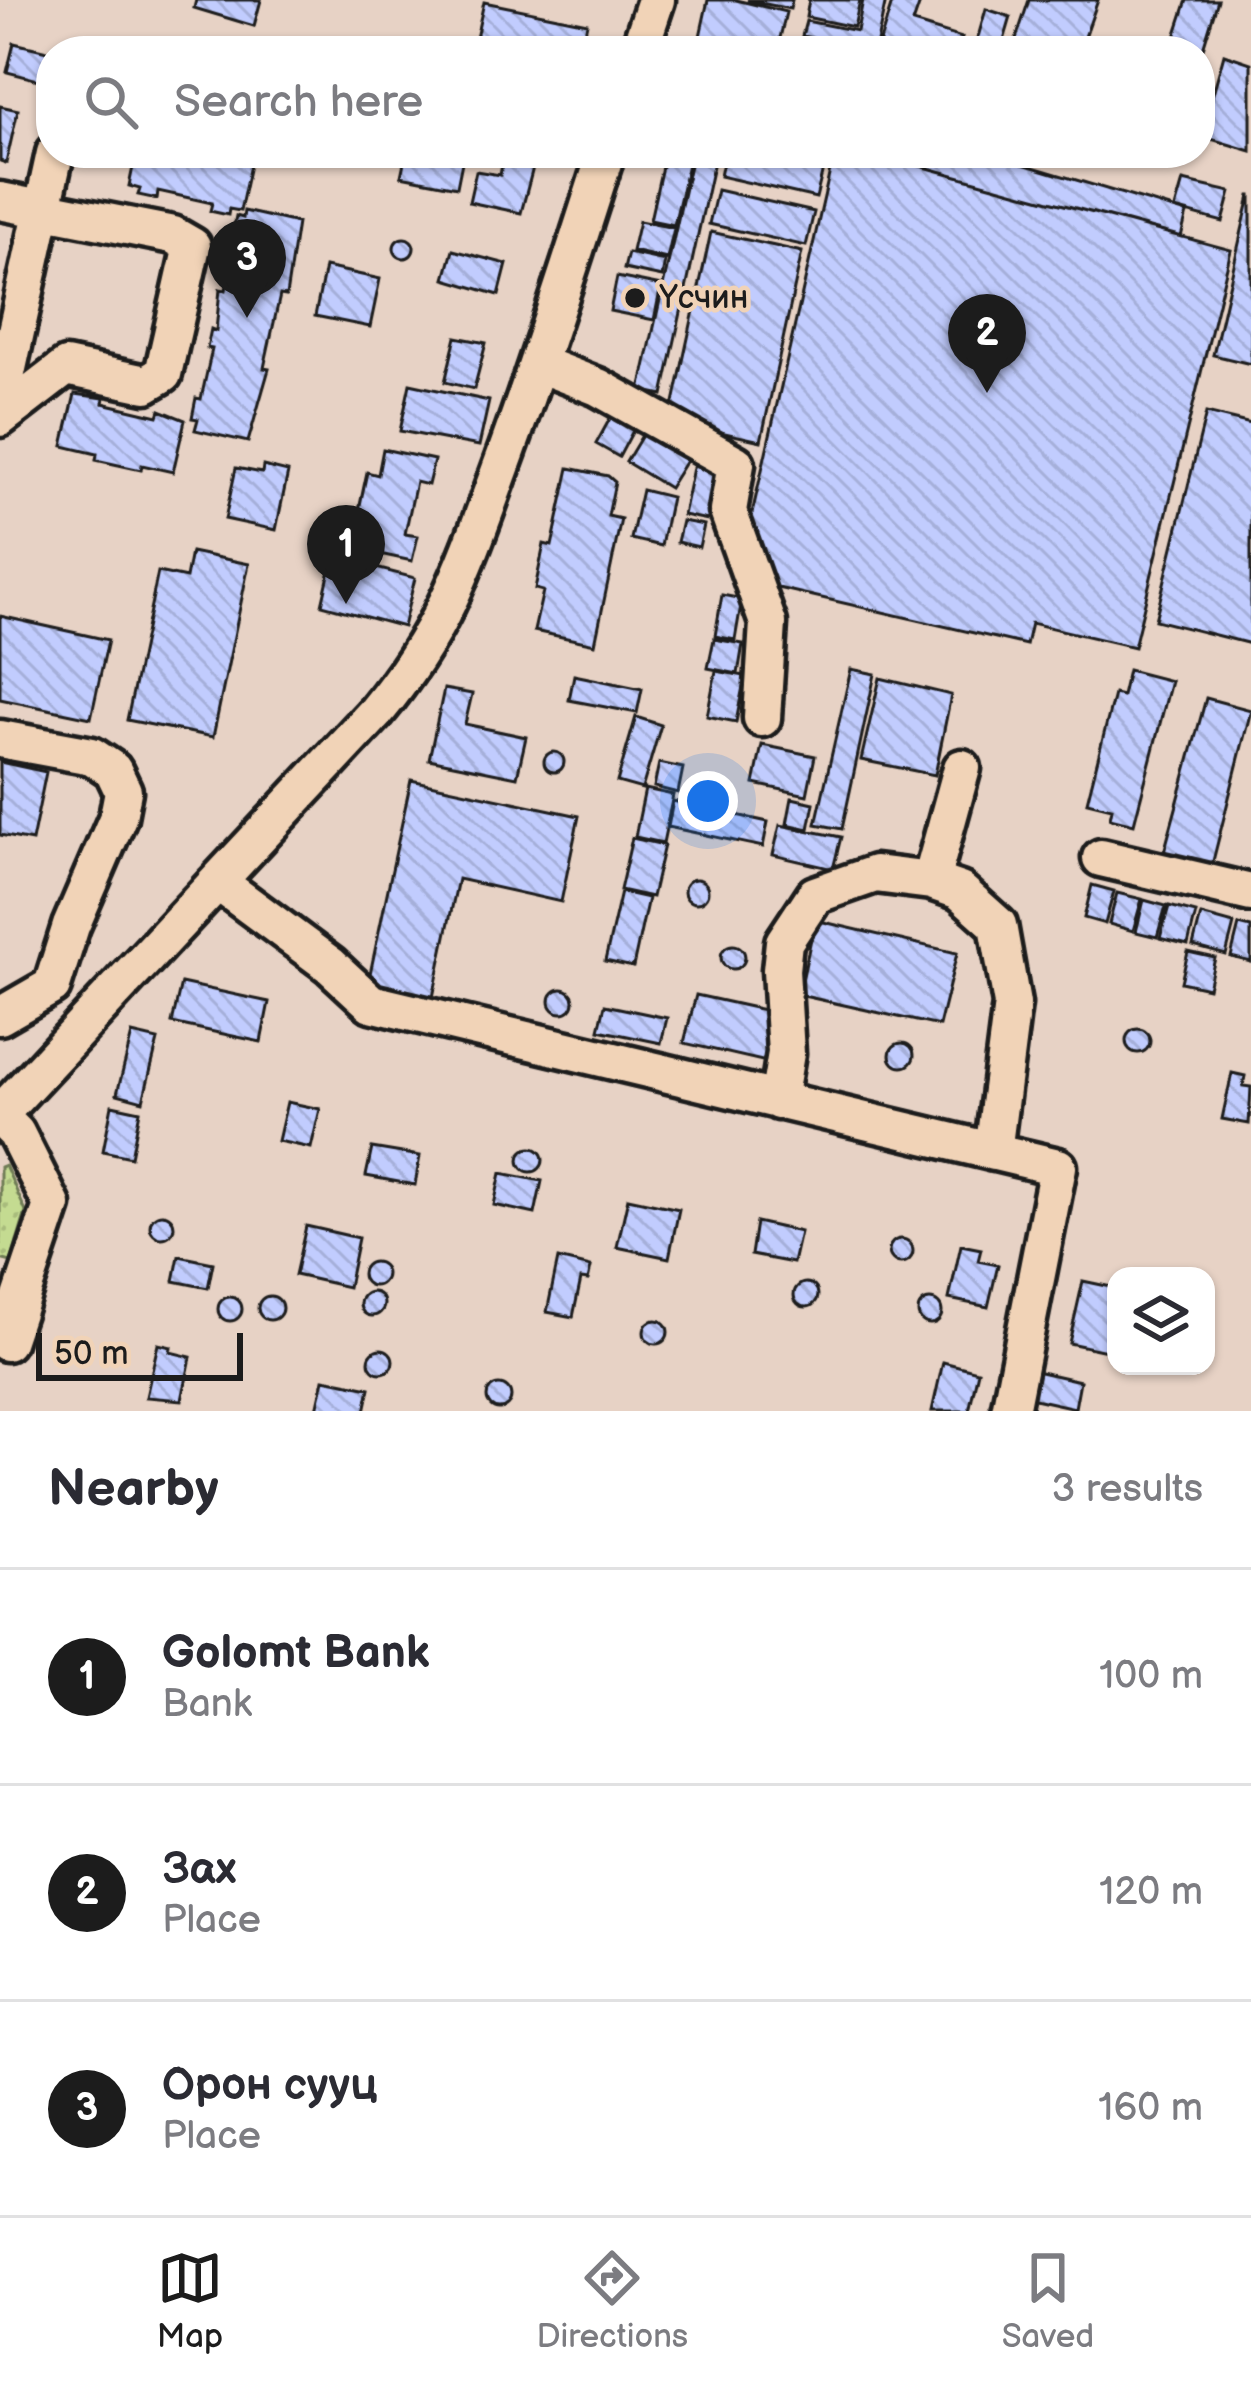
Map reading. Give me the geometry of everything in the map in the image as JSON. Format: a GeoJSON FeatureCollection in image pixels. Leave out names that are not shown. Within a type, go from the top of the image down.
{"type":"FeatureCollection","features":[{"type":"Feature","properties":{"kind":"street"},"geometry":{"type":"LineString","coordinates":[[644,36],[656,0]]}},
{"type":"Feature","properties":{"kind":"street"},"geometry":{"type":"LineString","coordinates":[[0,405],[7,338],[52,168]]}},
{"type":"Feature","properties":{"kind":"street"},"geometry":{"type":"LineString","coordinates":[[6,1342],[52,1204],[16,1133],[0,1116],[376,712],[421,655],[467,563],[539,364],[601,168]]}},
{"type":"Feature","properties":{"kind":"street"},"geometry":{"type":"LineString","coordinates":[[0,201],[173,236],[192,246],[163,374],[146,384],[66,368],[0,418]]}},
{"type":"Feature","properties":{"kind":"street"},"geometry":{"type":"LineString","coordinates":[[539,364],[598,387],[736,464],[728,511],[768,622],[762,718]]}},
{"type":"Feature","properties":{"kind":"street"},"geometry":{"type":"LineString","coordinates":[[0,739],[92,757],[113,770],[123,791],[118,817],[70,926],[52,986],[0,1016]]}},
{"type":"Feature","properties":{"kind":"street"},"geometry":{"type":"LineString","coordinates":[[931,881],[962,768]]}},
{"type":"Feature","properties":{"kind":"street"},"geometry":{"type":"LineString","coordinates":[[1101,858],[1251,893]]}},
{"type":"Feature","properties":{"kind":"street"},"geometry":{"type":"LineString","coordinates":[[778,1101],[786,1053],[784,942],[815,895],[875,874],[931,881],[960,891],[998,925],[1012,1004],[993,1152]]}},
{"type":"Feature","properties":{"kind":"street"},"geometry":{"type":"LineString","coordinates":[[218,882],[329,965],[371,1003],[1058,1168],[1010,1411]]}},
{"type":"Feature","properties":{"kind":"street"},"geometry":{"type":"LineString","coordinates":[[52,986],[97,1012]]}},
{"type":"Feature","properties":{"kind":"green space"},"geometry":{"type":"Polygon","coordinates":[[[5,1165],[26,1212],[11,1262],[0,1259],[0,1167],[5,1165]]]}},
{"type":"Feature","properties":{"kind":"building"},"geometry":{"type":"Polygon","coordinates":[[[196,0],[261,0],[254,26],[194,8],[196,0]]]}},
{"type":"Feature","properties":{"kind":"building"},"geometry":{"type":"Polygon","coordinates":[[[708,0],[736,0],[786,12],[780,36],[700,36],[708,0]]]}},
{"type":"Feature","properties":{"kind":"building"},"geometry":{"type":"Polygon","coordinates":[[[747,0],[792,0],[790,9],[747,0]]]}},
{"type":"Feature","properties":{"kind":"building"},"geometry":{"type":"Polygon","coordinates":[[[809,0],[860,0],[854,27],[806,17],[809,0]]]}},
{"type":"Feature","properties":{"kind":"building"},"geometry":{"type":"Polygon","coordinates":[[[863,0],[886,0],[878,36],[802,36],[806,21],[857,31],[863,0]]]}},
{"type":"Feature","properties":{"kind":"building"},"geometry":{"type":"Polygon","coordinates":[[[893,0],[910,4],[921,0],[913,23],[955,36],[882,36],[893,0]]]}},
{"type":"Feature","properties":{"kind":"building"},"geometry":{"type":"Polygon","coordinates":[[[1029,0],[1098,0],[1085,36],[1017,36],[1029,0]]]}},
{"type":"Feature","properties":{"kind":"building"},"geometry":{"type":"Polygon","coordinates":[[[1187,0],[1218,0],[1207,36],[1175,36],[1187,0]]]}},
{"type":"Feature","properties":{"kind":"building"},"geometry":{"type":"Polygon","coordinates":[[[484,2],[587,23],[584,36],[477,36],[484,2]]]}},
{"type":"Feature","properties":{"kind":"building"},"geometry":{"type":"Polygon","coordinates":[[[986,9],[1011,17],[1005,36],[978,36],[986,9]]]}},
{"type":"Feature","properties":{"kind":"building"},"geometry":{"type":"Polygon","coordinates":[[[14,43],[36,48],[36,79],[7,72],[14,43]]]}},
{"type":"Feature","properties":{"kind":"building"},"geometry":{"type":"Polygon","coordinates":[[[1224,54],[1251,63],[1251,151],[1215,140],[1215,86],[1224,54]]]}},
{"type":"Feature","properties":{"kind":"building"},"geometry":{"type":"Polygon","coordinates":[[[0,106],[18,110],[6,163],[0,161],[0,106]]]}},
{"type":"Feature","properties":{"kind":"building"},"geometry":{"type":"Polygon","coordinates":[[[133,168],[249,168],[240,211],[229,209],[228,215],[210,211],[212,203],[158,191],[157,199],[138,195],[140,189],[129,186],[133,168]]]}},
{"type":"Feature","properties":{"kind":"building"},"geometry":{"type":"Polygon","coordinates":[[[403,168],[461,168],[457,187],[401,176],[403,168]]]}},
{"type":"Feature","properties":{"kind":"building"},"geometry":{"type":"Polygon","coordinates":[[[501,168],[533,168],[521,213],[469,202],[476,171],[500,175],[501,168]]]}},
{"type":"Feature","properties":{"kind":"building"},"geometry":{"type":"Polygon","coordinates":[[[662,168],[687,168],[674,225],[650,220],[662,168]]]}},
{"type":"Feature","properties":{"kind":"building"},"geometry":{"type":"Polygon","coordinates":[[[689,168],[712,168],[663,395],[640,390],[689,168]]]}},
{"type":"Feature","properties":{"kind":"building"},"geometry":{"type":"Polygon","coordinates":[[[722,168],[823,168],[816,198],[720,176],[722,168]]]}},
{"type":"Feature","properties":{"kind":"building"},"geometry":{"type":"Polygon","coordinates":[[[831,168],[928,168],[1231,250],[1134,647],[1031,623],[1026,645],[765,585],[747,536],[831,168]]]}},
{"type":"Feature","properties":{"kind":"building"},"geometry":{"type":"Polygon","coordinates":[[[928,168],[1036,168],[1187,213],[1181,237],[928,168]]]}},
{"type":"Feature","properties":{"kind":"building"},"geometry":{"type":"Polygon","coordinates":[[[1183,181],[1231,192],[1223,222],[1175,209],[1183,181]]]}},
{"type":"Feature","properties":{"kind":"building"},"geometry":{"type":"Polygon","coordinates":[[[717,190],[814,212],[806,246],[709,224],[717,190]]]}},
{"type":"Feature","properties":{"kind":"building"},"geometry":{"type":"Polygon","coordinates":[[[1251,196],[1251,364],[1213,355],[1251,196]]]}},
{"type":"Feature","properties":{"kind":"building"},"geometry":{"type":"Polygon","coordinates":[[[244,211],[297,223],[286,296],[280,295],[264,368],[269,369],[248,442],[195,430],[198,419],[192,418],[212,349],[207,348],[211,329],[216,331],[220,289],[226,290],[237,237],[232,236],[236,216],[243,218],[244,211]]]}},
{"type":"Feature","properties":{"kind":"building"},"geometry":{"type":"Polygon","coordinates":[[[639,221],[674,228],[667,259],[632,251],[639,221]]]}},
{"type":"Feature","properties":{"kind":"building"},"geometry":{"type":"Polygon","coordinates":[[[711,232],[802,252],[761,441],[670,421],[711,232]]]}},
{"type":"Feature","properties":{"kind":"building"},"geometry":{"type":"Polygon","coordinates":[[[404,238],[414,248],[404,258],[394,248],[404,238]]]}},
{"type":"Feature","properties":{"kind":"building"},"geometry":{"type":"Polygon","coordinates":[[[453,250],[507,264],[499,295],[445,279],[453,250]]]}},
{"type":"Feature","properties":{"kind":"building"},"geometry":{"type":"Polygon","coordinates":[[[628,253],[665,261],[662,277],[624,269],[628,253]]]}},
{"type":"Feature","properties":{"kind":"building"},"geometry":{"type":"Polygon","coordinates":[[[325,267],[380,279],[370,327],[315,316],[325,267]]]}},
{"type":"Feature","properties":{"kind":"building","name":"Үсчин"},"geometry":{"type":"Polygon","coordinates":[[[617,277],[661,286],[654,320],[610,311],[617,277]]]}},
{"type":"Feature","properties":{"kind":"building"},"geometry":{"type":"Polygon","coordinates":[[[456,337],[486,343],[474,389],[445,382],[456,337]]]}},
{"type":"Feature","properties":{"kind":"building"},"geometry":{"type":"Polygon","coordinates":[[[410,384],[489,401],[479,446],[400,431],[410,384]]]}},
{"type":"Feature","properties":{"kind":"building"},"geometry":{"type":"Polygon","coordinates":[[[75,394],[158,416],[160,410],[185,420],[173,472],[96,460],[97,454],[63,446],[75,394]]]}},
{"type":"Feature","properties":{"kind":"building"},"geometry":{"type":"Polygon","coordinates":[[[613,413],[636,425],[619,457],[596,444],[613,413]]]}},
{"type":"Feature","properties":{"kind":"building"},"geometry":{"type":"Polygon","coordinates":[[[1206,413],[1251,424],[1251,644],[1155,620],[1206,413]]]}},
{"type":"Feature","properties":{"kind":"building"},"geometry":{"type":"Polygon","coordinates":[[[644,432],[687,459],[669,488],[626,462],[644,432]]]}},
{"type":"Feature","properties":{"kind":"building"},"geometry":{"type":"Polygon","coordinates":[[[383,449],[434,460],[428,485],[416,482],[405,534],[418,536],[412,561],[361,550],[367,526],[356,524],[367,472],[378,475],[383,449]]]}},
{"type":"Feature","properties":{"kind":"building"},"geometry":{"type":"Polygon","coordinates":[[[694,463],[718,467],[708,520],[683,515],[694,463]]]}},
{"type":"Feature","properties":{"kind":"building"},"geometry":{"type":"Polygon","coordinates":[[[263,466],[288,472],[276,530],[225,519],[236,468],[262,473],[263,466]]]}},
{"type":"Feature","properties":{"kind":"building"},"geometry":{"type":"Polygon","coordinates":[[[569,468],[608,476],[615,482],[608,516],[621,519],[595,644],[534,631],[543,591],[535,589],[544,544],[552,546],[569,468]]]}},
{"type":"Feature","properties":{"kind":"building"},"geometry":{"type":"Polygon","coordinates":[[[642,490],[671,497],[661,546],[631,539],[642,490]]]}},
{"type":"Feature","properties":{"kind":"building"},"geometry":{"type":"Polygon","coordinates":[[[682,521],[704,525],[699,547],[677,542],[682,521]]]}},
{"type":"Feature","properties":{"kind":"building"},"geometry":{"type":"Polygon","coordinates":[[[191,552],[249,564],[213,737],[127,720],[158,572],[186,578],[191,552]]]}},
{"type":"Feature","properties":{"kind":"building"},"geometry":{"type":"Polygon","coordinates":[[[333,557],[415,578],[403,627],[322,605],[333,557]]]}},
{"type":"Feature","properties":{"kind":"building"},"geometry":{"type":"Polygon","coordinates":[[[722,595],[742,599],[735,640],[715,636],[722,595]]]}},
{"type":"Feature","properties":{"kind":"building"},"geometry":{"type":"Polygon","coordinates":[[[0,616],[108,640],[91,718],[0,699],[0,616]]]}},
{"type":"Feature","properties":{"kind":"building"},"geometry":{"type":"Polygon","coordinates":[[[714,639],[743,644],[738,674],[708,668],[714,639]]]}},
{"type":"Feature","properties":{"kind":"building"},"geometry":{"type":"Polygon","coordinates":[[[851,669],[875,674],[842,829],[816,824],[851,669]]]}},
{"type":"Feature","properties":{"kind":"building"},"geometry":{"type":"Polygon","coordinates":[[[1128,670],[1171,681],[1134,824],[1110,818],[1112,808],[1087,802],[1114,694],[1122,696],[1128,670]]]}},
{"type":"Feature","properties":{"kind":"building"},"geometry":{"type":"Polygon","coordinates":[[[716,671],[745,676],[736,722],[707,716],[716,671]]]}},
{"type":"Feature","properties":{"kind":"building"},"geometry":{"type":"Polygon","coordinates":[[[574,675],[642,689],[637,713],[569,700],[574,675]]]}},
{"type":"Feature","properties":{"kind":"building"},"geometry":{"type":"Polygon","coordinates":[[[880,678],[951,695],[935,775],[861,760],[880,678]]]}},
{"type":"Feature","properties":{"kind":"building"},"geometry":{"type":"Polygon","coordinates":[[[444,689],[472,694],[465,724],[526,737],[517,777],[429,759],[444,689]]]}},
{"type":"Feature","properties":{"kind":"building"},"geometry":{"type":"Polygon","coordinates":[[[1206,698],[1251,710],[1211,869],[1163,856],[1206,698]]]}},
{"type":"Feature","properties":{"kind":"building"},"geometry":{"type":"Polygon","coordinates":[[[636,717],[661,725],[642,789],[617,782],[636,717]]]}},
{"type":"Feature","properties":{"kind":"building"},"geometry":{"type":"Polygon","coordinates":[[[762,745],[815,756],[807,795],[754,784],[762,745]]]}},
{"type":"Feature","properties":{"kind":"building"},"geometry":{"type":"Polygon","coordinates":[[[554,752],[564,762],[554,772],[544,762],[554,752]]]}},
{"type":"Feature","properties":{"kind":"building"},"geometry":{"type":"Polygon","coordinates":[[[0,762],[46,772],[32,841],[0,835],[0,762]]]}},
{"type":"Feature","properties":{"kind":"building"},"geometry":{"type":"Polygon","coordinates":[[[659,763],[683,768],[678,793],[654,787],[659,763]]]}},
{"type":"Feature","properties":{"kind":"building"},"geometry":{"type":"Polygon","coordinates":[[[411,780],[579,816],[561,902],[458,879],[432,1002],[367,988],[411,780]]]}},
{"type":"Feature","properties":{"kind":"building"},"geometry":{"type":"Polygon","coordinates":[[[645,789],[673,795],[663,843],[635,837],[645,789]]]}},
{"type":"Feature","properties":{"kind":"building"},"geometry":{"type":"Polygon","coordinates":[[[792,798],[814,803],[809,829],[787,824],[792,798]]]}},
{"type":"Feature","properties":{"kind":"building"},"geometry":{"type":"Polygon","coordinates":[[[673,801],[768,822],[763,847],[668,827],[673,801]]]}},
{"type":"Feature","properties":{"kind":"building"},"geometry":{"type":"Polygon","coordinates":[[[780,825],[841,837],[833,869],[773,855],[780,825]]]}},
{"type":"Feature","properties":{"kind":"building"},"geometry":{"type":"Polygon","coordinates":[[[632,838],[664,845],[652,897],[620,890],[632,838]]]}},
{"type":"Feature","properties":{"kind":"building"},"geometry":{"type":"Polygon","coordinates":[[[696,879],[708,891],[696,903],[684,891],[696,879]]]}},
{"type":"Feature","properties":{"kind":"building"},"geometry":{"type":"Polygon","coordinates":[[[1092,885],[1114,891],[1105,924],[1084,918],[1092,885]]]}},
{"type":"Feature","properties":{"kind":"building"},"geometry":{"type":"Polygon","coordinates":[[[621,892],[648,898],[633,967],[605,961],[621,892]]]}},
{"type":"Feature","properties":{"kind":"building"},"geometry":{"type":"Polygon","coordinates":[[[1117,893],[1142,899],[1133,931],[1109,924],[1117,893]]]}},
{"type":"Feature","properties":{"kind":"building"},"geometry":{"type":"Polygon","coordinates":[[[1144,900],[1166,906],[1157,937],[1136,932],[1144,900]]]}},
{"type":"Feature","properties":{"kind":"building"},"geometry":{"type":"Polygon","coordinates":[[[1169,906],[1196,913],[1188,945],[1160,938],[1169,906]]]}},
{"type":"Feature","properties":{"kind":"building"},"geometry":{"type":"Polygon","coordinates":[[[1201,915],[1234,924],[1226,955],[1193,946],[1201,915]]]}},
{"type":"Feature","properties":{"kind":"building"},"geometry":{"type":"Polygon","coordinates":[[[815,920],[957,953],[939,1026],[799,995],[815,920]]]}},
{"type":"Feature","properties":{"kind":"building"},"geometry":{"type":"Polygon","coordinates":[[[1239,925],[1251,928],[1251,962],[1231,957],[1239,925]]]}},
{"type":"Feature","properties":{"kind":"building"},"geometry":{"type":"Polygon","coordinates":[[[733,945],[745,957],[733,969],[721,957],[733,945]]]}},
{"type":"Feature","properties":{"kind":"building"},"geometry":{"type":"Polygon","coordinates":[[[1188,952],[1215,958],[1208,988],[1181,982],[1188,952]]]}},
{"type":"Feature","properties":{"kind":"building"},"geometry":{"type":"Polygon","coordinates":[[[181,983],[269,1002],[261,1042],[172,1023],[181,983]]]}},
{"type":"Feature","properties":{"kind":"building"},"geometry":{"type":"Polygon","coordinates":[[[562,989],[574,1001],[562,1013],[550,1001],[562,989]]]}},
{"type":"Feature","properties":{"kind":"building"},"geometry":{"type":"Polygon","coordinates":[[[696,995],[782,1014],[771,1063],[684,1043],[696,995]]]}},
{"type":"Feature","properties":{"kind":"building"},"geometry":{"type":"Polygon","coordinates":[[[605,1005],[667,1018],[661,1043],[599,1030],[605,1005]]]}},
{"type":"Feature","properties":{"kind":"building"},"geometry":{"type":"Polygon","coordinates":[[[1138,1029],[1150,1041],[1138,1053],[1126,1041],[1138,1029]]]}},
{"type":"Feature","properties":{"kind":"building"},"geometry":{"type":"Polygon","coordinates":[[[132,1034],[158,1040],[143,1101],[117,1094],[132,1034]]]}},
{"type":"Feature","properties":{"kind":"building"},"geometry":{"type":"Polygon","coordinates":[[[902,1043],[914,1055],[902,1067],[890,1055],[902,1043]]]}},
{"type":"Feature","properties":{"kind":"building"},"geometry":{"type":"Polygon","coordinates":[[[1232,1073],[1245,1076],[1243,1086],[1251,1087],[1249,1124],[1222,1119],[1232,1073]]]}},
{"type":"Feature","properties":{"kind":"building"},"geometry":{"type":"Polygon","coordinates":[[[287,1102],[320,1109],[311,1148],[278,1141],[287,1102]]]}},
{"type":"Feature","properties":{"kind":"building"},"geometry":{"type":"Polygon","coordinates":[[[112,1105],[140,1111],[131,1157],[103,1151],[112,1105]]]}},
{"type":"Feature","properties":{"kind":"building"},"geometry":{"type":"Polygon","coordinates":[[[372,1148],[420,1156],[415,1185],[366,1176],[372,1148]]]}},
{"type":"Feature","properties":{"kind":"building"},"geometry":{"type":"Polygon","coordinates":[[[531,1148],[543,1160],[531,1172],[519,1160],[531,1148]]]}},
{"type":"Feature","properties":{"kind":"building"},"geometry":{"type":"Polygon","coordinates":[[[501,1173],[542,1181],[535,1214],[494,1205],[501,1173]]]}},
{"type":"Feature","properties":{"kind":"building"},"geometry":{"type":"Polygon","coordinates":[[[628,1198],[679,1209],[669,1258],[617,1247],[628,1198]]]}},
{"type":"Feature","properties":{"kind":"building"},"geometry":{"type":"Polygon","coordinates":[[[162,1214],[174,1226],[162,1238],[150,1226],[162,1214]]]}},
{"type":"Feature","properties":{"kind":"building"},"geometry":{"type":"Polygon","coordinates":[[[756,1222],[800,1232],[793,1263],[751,1255],[756,1222]]]}},
{"type":"Feature","properties":{"kind":"building"},"geometry":{"type":"Polygon","coordinates":[[[306,1226],[358,1238],[348,1287],[295,1275],[306,1226]]]}},
{"type":"Feature","properties":{"kind":"building"},"geometry":{"type":"Polygon","coordinates":[[[901,1239],[913,1251],[901,1263],[889,1251],[901,1239]]]}},
{"type":"Feature","properties":{"kind":"building"},"geometry":{"type":"Polygon","coordinates":[[[961,1245],[981,1249],[978,1261],[998,1265],[988,1307],[949,1299],[961,1245]]]}},
{"type":"Feature","properties":{"kind":"building"},"geometry":{"type":"Polygon","coordinates":[[[179,1256],[213,1263],[208,1288],[174,1281],[179,1256]]]}},
{"type":"Feature","properties":{"kind":"building"},"geometry":{"type":"Polygon","coordinates":[[[558,1259],[591,1267],[588,1280],[581,1279],[573,1317],[547,1312],[558,1259]]]}},
{"type":"Feature","properties":{"kind":"building"},"geometry":{"type":"Polygon","coordinates":[[[374,1262],[386,1274],[374,1286],[362,1274],[374,1262]]]}},
{"type":"Feature","properties":{"kind":"building"},"geometry":{"type":"Polygon","coordinates":[[[1083,1281],[1107,1286],[1107,1351],[1069,1343],[1083,1281]]]}},
{"type":"Feature","properties":{"kind":"building"},"geometry":{"type":"Polygon","coordinates":[[[806,1283],[818,1295],[806,1307],[794,1295],[806,1283]]]}},
{"type":"Feature","properties":{"kind":"building"},"geometry":{"type":"Polygon","coordinates":[[[372,1292],[384,1304],[372,1316],[360,1304],[372,1292]]]}},
{"type":"Feature","properties":{"kind":"building"},"geometry":{"type":"Polygon","coordinates":[[[270,1296],[282,1308],[270,1320],[258,1308],[270,1296]]]}},
{"type":"Feature","properties":{"kind":"building"},"geometry":{"type":"Polygon","coordinates":[[[230,1297],[242,1309],[230,1321],[218,1309],[230,1297]]]}},
{"type":"Feature","properties":{"kind":"building"},"geometry":{"type":"Polygon","coordinates":[[[930,1300],[942,1312],[930,1324],[918,1312],[930,1300]]]}},
{"type":"Feature","properties":{"kind":"building"},"geometry":{"type":"Polygon","coordinates":[[[656,1320],[668,1332],[656,1344],[644,1332],[656,1320]]]}},
{"type":"Feature","properties":{"kind":"building"},"geometry":{"type":"Polygon","coordinates":[[[158,1344],[191,1357],[182,1400],[146,1397],[158,1344]]]}},
{"type":"Feature","properties":{"kind":"building"},"geometry":{"type":"Polygon","coordinates":[[[381,1349],[393,1361],[381,1373],[369,1361],[381,1349]]]}},
{"type":"Feature","properties":{"kind":"building"},"geometry":{"type":"Polygon","coordinates":[[[943,1362],[978,1371],[969,1411],[932,1411],[943,1362]]]}},
{"type":"Feature","properties":{"kind":"building"},"geometry":{"type":"Polygon","coordinates":[[[1036,1371],[1080,1381],[1075,1408],[1030,1398],[1036,1371]]]}},
{"type":"Feature","properties":{"kind":"building"},"geometry":{"type":"Polygon","coordinates":[[[324,1379],[370,1388],[365,1411],[317,1410],[324,1379]]]}},
{"type":"Feature","properties":{"kind":"building"},"geometry":{"type":"Polygon","coordinates":[[[499,1385],[511,1397],[499,1409],[487,1397],[499,1385]]]}},
{"type":"Feature","properties":{"kind":"place","name":"Үсчин"},"geometry":{"type":"Point","coordinates":[635,298]}},
{"type":"Feature","properties":{"kind":"place","name":"Орон сууц"},"geometry":{"type":"Point","coordinates":[247,318]}},
{"type":"Feature","properties":{"kind":"place","name":"Зах"},"geometry":{"type":"Point","coordinates":[987,393]}},
{"type":"Feature","properties":{"kind":"place","name":"Golomt Bank"},"geometry":{"type":"Point","coordinates":[346,604]}}]}
